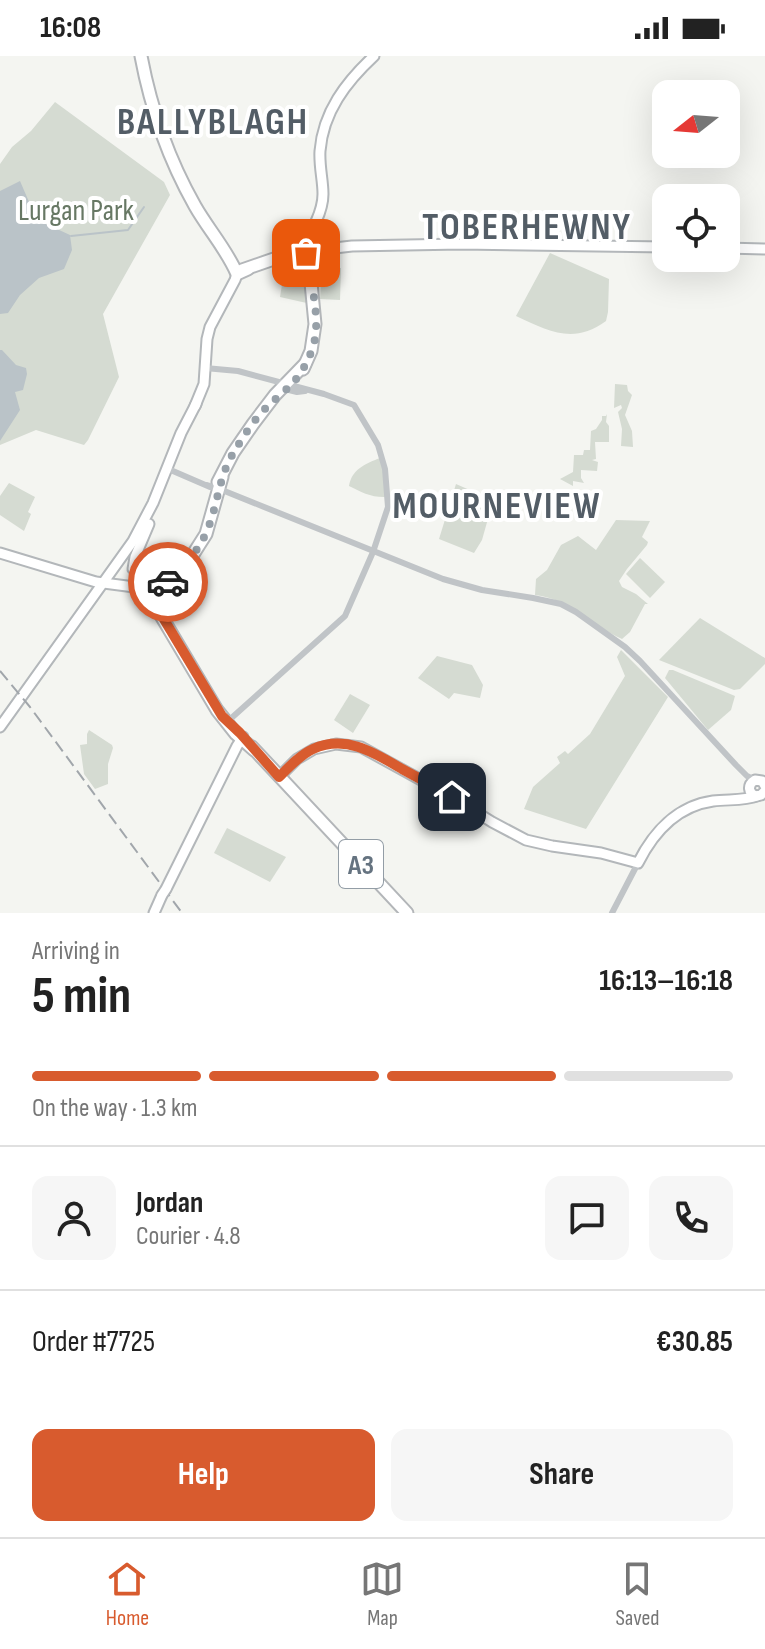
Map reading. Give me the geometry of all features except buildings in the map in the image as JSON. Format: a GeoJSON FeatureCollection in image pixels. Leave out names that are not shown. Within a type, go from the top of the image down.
{"type":"FeatureCollection","features":[{"type":"Feature","properties":{"kind":"highway"},"geometry":{"type":"LineString","coordinates":[[141,56],[170,157],[193,203],[240,273],[305,249],[315,324],[311,351],[288,387],[233,453],[218,488],[203,539],[156,602]]}},
{"type":"Feature","properties":{"kind":"highway","name":"A3"},"geometry":{"type":"LineString","coordinates":[[156,602],[178,648],[217,710],[243,742],[407,913]]}},
{"type":"Feature","properties":{"kind":"main road"},"geometry":{"type":"LineString","coordinates":[[374,56],[347,86],[328,115],[320,152],[323,201],[305,249],[461,244],[652,247]]}},
{"type":"Feature","properties":{"kind":"main road"},"geometry":{"type":"LineString","coordinates":[[740,248],[765,249]]}},
{"type":"Feature","properties":{"kind":"main road"},"geometry":{"type":"LineString","coordinates":[[0,727],[143,523],[203,388],[210,327],[240,273]]}},
{"type":"Feature","properties":{"kind":"main road"},"geometry":{"type":"LineString","coordinates":[[123,585],[134,581],[134,569],[168,469]]}},
{"type":"Feature","properties":{"kind":"main road"},"geometry":{"type":"LineString","coordinates":[[0,553],[123,585],[156,602]]}},
{"type":"Feature","properties":{"kind":"main road"},"geometry":{"type":"LineString","coordinates":[[119,560],[134,569]]}},
{"type":"Feature","properties":{"kind":"main road","name":"A3"},"geometry":{"type":"LineString","coordinates":[[134,569],[156,602]]}},
{"type":"Feature","properties":{"kind":"main road"},"geometry":{"type":"LineString","coordinates":[[154,913],[243,742]]}},
{"type":"Feature","properties":{"kind":"main road"},"geometry":{"type":"LineString","coordinates":[[279,777],[297,759],[314,749],[336,744],[361,747],[526,840],[589,850],[638,863],[652,839],[677,816],[707,802],[757,788]]}},
{"type":"Feature","properties":{"kind":"street"},"geometry":{"type":"LineString","coordinates":[[205,368],[232,370],[324,394],[356,406],[381,453],[388,504],[373,552],[345,616],[227,722]]}},
{"type":"Feature","properties":{"kind":"street"},"geometry":{"type":"LineString","coordinates":[[254,377],[288,387]]}},
{"type":"Feature","properties":{"kind":"street"},"geometry":{"type":"LineString","coordinates":[[168,469],[460,585],[546,600],[576,612],[625,648],[657,678],[757,788]]}},
{"type":"Feature","properties":{"kind":"street"},"geometry":{"type":"LineString","coordinates":[[612,913],[638,863]]}},
{"type":"Feature","properties":{"kind":"green space","name":"Lurgan Park"},"geometry":{"type":"Polygon","coordinates":[[[55,102],[164,182],[170,195],[103,314],[119,377],[88,440],[84,445],[36,430],[0,445],[0,164],[55,102]]]}},
{"type":"Feature","properties":{"kind":"green space"},"geometry":{"type":"Polygon","coordinates":[[[550,253],[609,279],[606,321],[572,334],[550,331],[516,316],[550,253]]]}},
{"type":"Feature","properties":{"kind":"green space"},"geometry":{"type":"Polygon","coordinates":[[[298,254],[304,258],[311,304],[280,297],[284,272],[297,271],[298,254]]]}},
{"type":"Feature","properties":{"kind":"green space"},"geometry":{"type":"Polygon","coordinates":[[[322,267],[341,268],[340,300],[320,299],[322,267]]]}},
{"type":"Feature","properties":{"kind":"green space"},"geometry":{"type":"Polygon","coordinates":[[[615,384],[627,385],[632,395],[625,415],[632,431],[633,447],[621,446],[622,429],[618,412],[622,408],[621,405],[614,408],[615,384]]]}},
{"type":"Feature","properties":{"kind":"green space"},"geometry":{"type":"Polygon","coordinates":[[[607,414],[609,442],[595,442],[596,459],[592,460],[598,462],[597,471],[581,470],[584,483],[573,481],[573,486],[560,479],[573,472],[574,455],[583,455],[584,450],[590,450],[591,431],[607,414]]]}},
{"type":"Feature","properties":{"kind":"green space"},"geometry":{"type":"Polygon","coordinates":[[[381,458],[387,497],[372,496],[349,486],[356,471],[381,458]]]}},
{"type":"Feature","properties":{"kind":"green space"},"geometry":{"type":"Polygon","coordinates":[[[9,483],[35,497],[24,531],[0,515],[0,496],[9,483]]]}},
{"type":"Feature","properties":{"kind":"green space"},"geometry":{"type":"Polygon","coordinates":[[[456,484],[481,495],[482,504],[491,508],[482,540],[474,553],[439,539],[456,484]]]}},
{"type":"Feature","properties":{"kind":"green space"},"geometry":{"type":"Polygon","coordinates":[[[616,520],[650,521],[642,537],[648,542],[647,545],[619,581],[622,587],[648,604],[645,604],[630,632],[622,639],[570,607],[535,595],[536,579],[547,570],[561,545],[578,536],[596,550],[616,520]]]}},
{"type":"Feature","properties":{"kind":"green space"},"geometry":{"type":"Polygon","coordinates":[[[640,558],[665,582],[650,598],[626,574],[640,558]]]}},
{"type":"Feature","properties":{"kind":"green space"},"geometry":{"type":"Polygon","coordinates":[[[700,618],[765,658],[765,664],[740,689],[734,690],[659,660],[700,618]]]}},
{"type":"Feature","properties":{"kind":"green space"},"geometry":{"type":"Polygon","coordinates":[[[621,650],[668,697],[586,829],[524,809],[533,787],[560,763],[557,757],[565,751],[568,754],[590,734],[625,676],[617,657],[621,650]]]}},
{"type":"Feature","properties":{"kind":"green space"},"geometry":{"type":"Polygon","coordinates":[[[437,656],[472,665],[483,685],[480,698],[454,693],[449,699],[418,678],[437,656]]]}},
{"type":"Feature","properties":{"kind":"green space"},"geometry":{"type":"Polygon","coordinates":[[[669,670],[735,696],[731,710],[708,730],[665,678],[669,670]]]}},
{"type":"Feature","properties":{"kind":"green space"},"geometry":{"type":"Polygon","coordinates":[[[350,694],[370,705],[353,733],[334,720],[350,694]]]}},
{"type":"Feature","properties":{"kind":"green space"},"geometry":{"type":"Polygon","coordinates":[[[89,730],[113,748],[108,764],[108,784],[95,789],[84,774],[80,745],[87,744],[89,730]]]}},
{"type":"Feature","properties":{"kind":"green space"},"geometry":{"type":"Polygon","coordinates":[[[227,828],[286,857],[270,882],[214,853],[227,828]]]}},
{"type":"Feature","properties":{"kind":"shaded area"},"geometry":{"type":"Polygon","coordinates":[[[20,181],[33,211],[44,223],[70,235],[72,250],[64,269],[39,278],[20,295],[8,313],[0,314],[0,191],[20,181]]]}},
{"type":"Feature","properties":{"kind":"shaded area"},"geometry":{"type":"Polygon","coordinates":[[[0,350],[16,365],[26,368],[27,374],[23,390],[15,392],[20,410],[0,441],[0,350]]]}},
{"type":"Feature","properties":{"kind":"waterway"},"geometry":{"type":"LineString","coordinates":[[71,236],[128,230],[144,207]]}},
{"type":"Feature","properties":{"kind":"railway"},"geometry":{"type":"LineString","coordinates":[[0,671],[182,913]]}},
{"type":"Feature","properties":{"kind":"way so far"},"geometry":{"type":"LineString","coordinates":[[168,582],[192,556],[206,534],[222,476],[233,453],[267,407],[294,383],[311,351],[315,313],[306,253]]}},
{"type":"Feature","properties":{"kind":"district","name":"BALLYBLAGH"},"geometry":{"type":"Point","coordinates":[213,121]}},
{"type":"Feature","properties":{"kind":"district","name":"TOBERHEWNY"},"geometry":{"type":"Point","coordinates":[527,226]}},
{"type":"Feature","properties":{"kind":"district","name":"MOURNEVIEW"},"geometry":{"type":"Point","coordinates":[497,505]}},
{"type":"Feature","properties":{"kind":"route"},"geometry":{"type":"LineString","coordinates":[[168,582],[162,594],[162,616],[217,710],[279,777],[310,751],[321,746],[347,744],[369,750],[452,797]]}}]}
